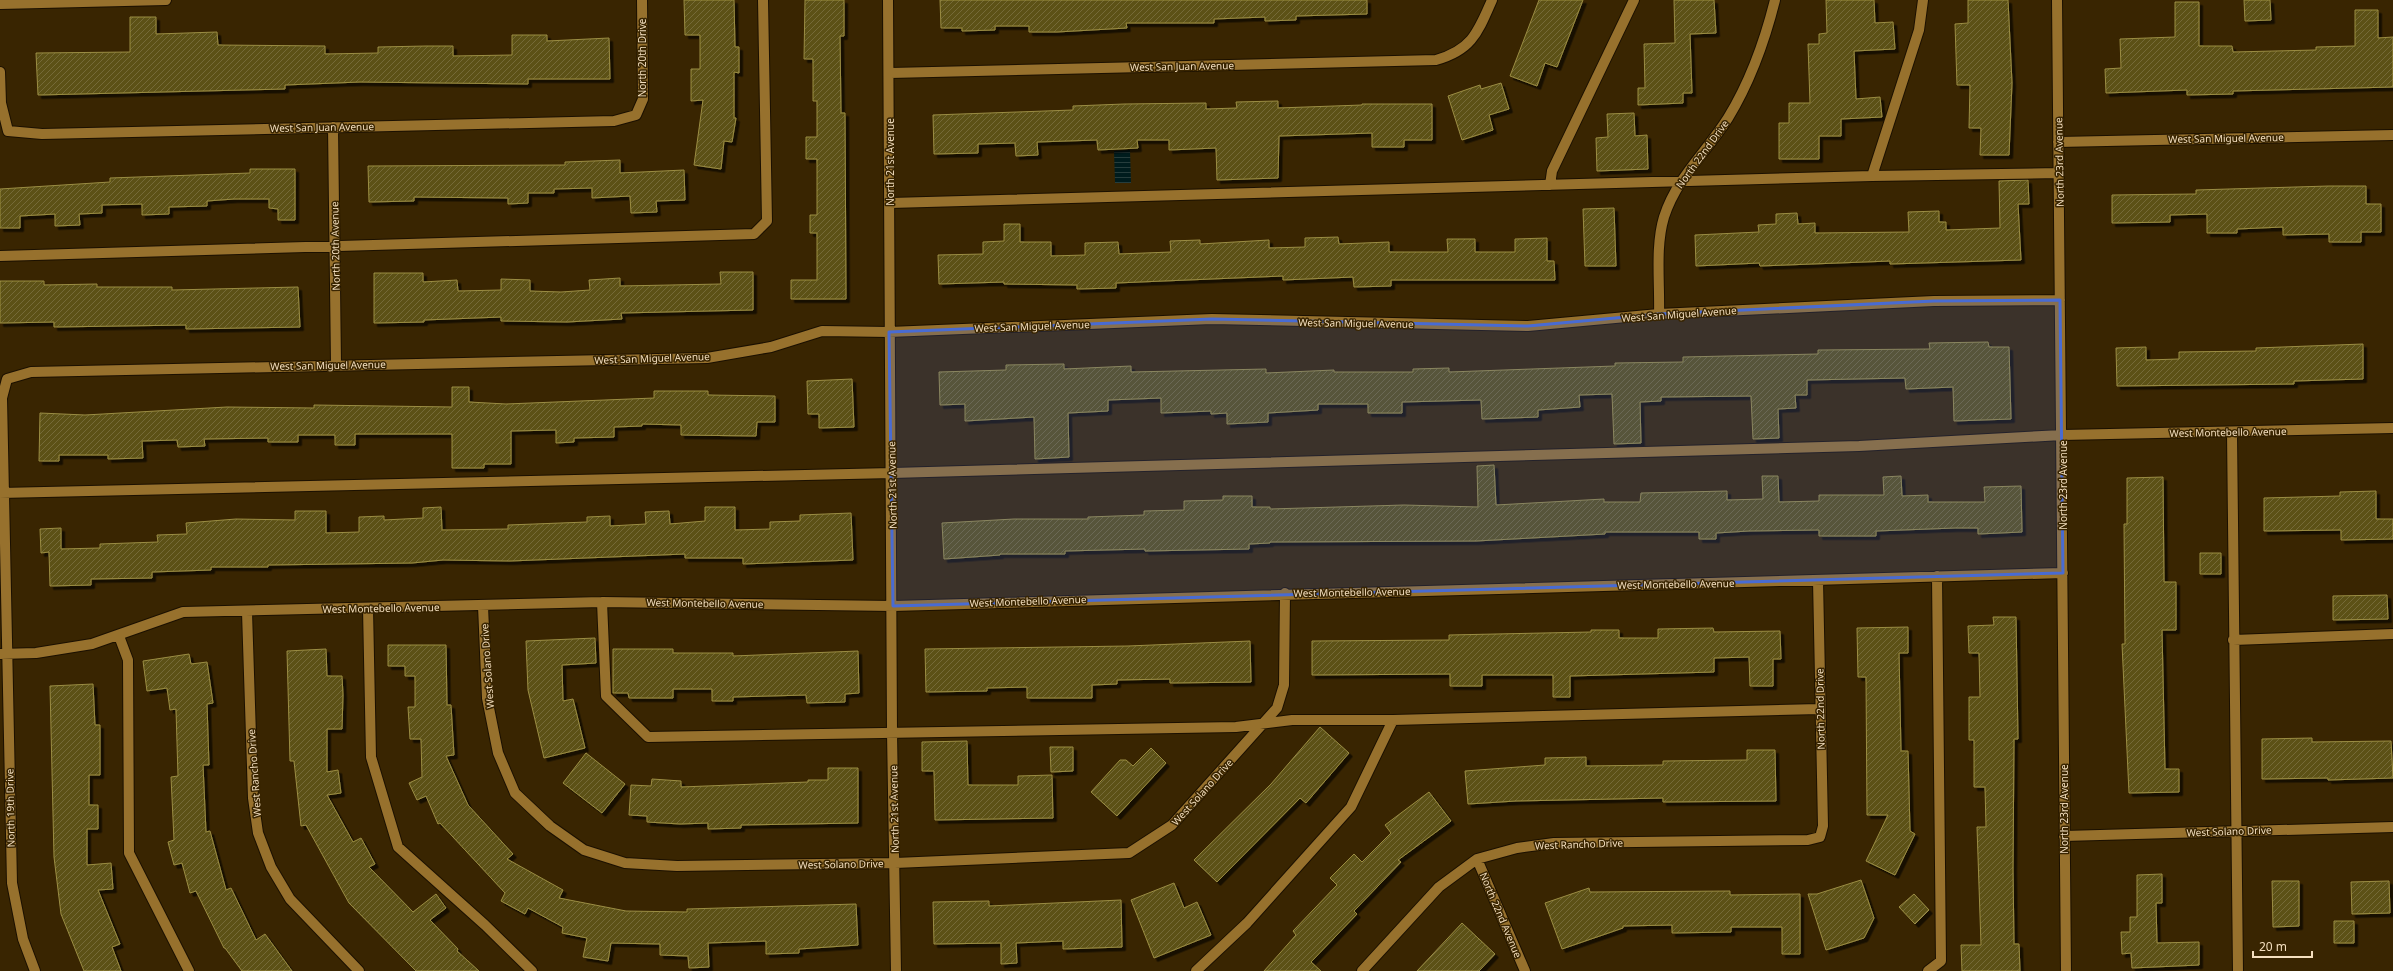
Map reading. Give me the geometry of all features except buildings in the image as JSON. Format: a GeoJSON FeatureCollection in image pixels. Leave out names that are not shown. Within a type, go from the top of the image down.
{"type":"FeatureCollection","features":[{"type":"Feature","properties":{"kind":"street"},"geometry":{"type":"LineString","coordinates":[[0,4],[166,0]]}},
{"type":"Feature","properties":{"kind":"street","name":"North 20th Drive"},"geometry":{"type":"LineString","coordinates":[[636,115],[643,99],[642,0]]}},
{"type":"Feature","properties":{"kind":"street"},"geometry":{"type":"LineString","coordinates":[[0,256],[754,234],[767,221],[763,0]]}},
{"type":"Feature","properties":{"kind":"street","name":"North 21st Avenue"},"geometry":{"type":"LineString","coordinates":[[888,0],[890,73],[889,332],[893,606],[892,732],[896,971]]}},
{"type":"Feature","properties":{"kind":"street","name":"West San Juan Avenue"},"geometry":{"type":"LineString","coordinates":[[890,73],[1436,60],[1451,56],[1470,43],[1479,30],[1492,0]]}},
{"type":"Feature","properties":{"kind":"street"},"geometry":{"type":"LineString","coordinates":[[1550,184],[1552,171],[1634,0]]}},
{"type":"Feature","properties":{"kind":"street","name":"North 22nd Drive"},"geometry":{"type":"LineString","coordinates":[[1659,314],[1660,248],[1664,218],[1679,182],[1707,148],[1732,111],[1759,52],[1776,0]]}},
{"type":"Feature","properties":{"kind":"street"},"geometry":{"type":"LineString","coordinates":[[1872,176],[1919,30],[1923,11],[1923,0]]}},
{"type":"Feature","properties":{"kind":"street","name":"North 23rd Avenue"},"geometry":{"type":"LineString","coordinates":[[2057,0],[2066,971]]}},
{"type":"Feature","properties":{"kind":"street","name":"West San Juan Avenue"},"geometry":{"type":"LineString","coordinates":[[0,72],[1,103],[8,131],[42,134],[614,121],[636,115]]}},
{"type":"Feature","properties":{"kind":"street","name":"North 20th Avenue"},"geometry":{"type":"LineString","coordinates":[[333,127],[336,364]]}},
{"type":"Feature","properties":{"kind":"street","name":"West San Miguel Avenue"},"geometry":{"type":"LineString","coordinates":[[2058,142],[2393,135]]}},
{"type":"Feature","properties":{"kind":"street"},"geometry":{"type":"LineString","coordinates":[[890,203],[1550,184],[2059,173]]}},
{"type":"Feature","properties":{"kind":"street","name":"West San Miguel Avenue"},"geometry":{"type":"LineString","coordinates":[[7,378],[32,372],[336,364],[707,358],[771,346],[822,331],[889,332],[1212,320],[1528,326],[1659,314],[1934,301],[2060,300]]}},
{"type":"Feature","properties":{"kind":"street","name":"North 19th Drive"},"geometry":{"type":"LineString","coordinates":[[7,378],[2,398],[3,654],[12,883],[23,938],[35,971]]}},
{"type":"Feature","properties":{"kind":"street","name":"West Montebello Avenue"},"geometry":{"type":"LineString","coordinates":[[2,493],[892,472],[1859,446],[2062,435],[2393,428]]}},
{"type":"Feature","properties":{"kind":"street"},"geometry":{"type":"LineString","coordinates":[[2232,432],[2233,640],[2238,971]]}},
{"type":"Feature","properties":{"kind":"street","name":"West Montebello Avenue"},"geometry":{"type":"LineString","coordinates":[[3,654],[62,650],[92,644],[119,636],[183,612],[247,612],[602,602],[893,606],[1284,593],[2063,573]]}},
{"type":"Feature","properties":{"kind":"street"},"geometry":{"type":"LineString","coordinates":[[1928,971],[1941,961],[1937,576]]}},
{"type":"Feature","properties":{"kind":"street","name":"North 22nd Drive"},"geometry":{"type":"LineString","coordinates":[[1818,580],[1823,826],[1820,837]]}},
{"type":"Feature","properties":{"kind":"street","name":"West Solano Drive"},"geometry":{"type":"LineString","coordinates":[[483,606],[487,698],[498,753],[516,793],[550,826],[584,850],[625,864],[677,866],[895,863],[1129,853],[1172,825],[1277,708],[1284,684],[1284,593]]}},
{"type":"Feature","properties":{"kind":"street"},"geometry":{"type":"LineString","coordinates":[[602,602],[606,696],[648,737],[1236,727],[1292,720],[1393,720],[1820,709]]}},
{"type":"Feature","properties":{"kind":"street"},"geometry":{"type":"LineString","coordinates":[[368,608],[370,757],[398,847],[485,925],[532,971]]}},
{"type":"Feature","properties":{"kind":"street","name":"West Rancho Drive"},"geometry":{"type":"LineString","coordinates":[[247,612],[254,798],[258,833],[271,867],[290,899],[359,971]]}},
{"type":"Feature","properties":{"kind":"street"},"geometry":{"type":"LineString","coordinates":[[2233,640],[2393,634]]}},
{"type":"Feature","properties":{"kind":"street"},"geometry":{"type":"LineString","coordinates":[[119,636],[128,660],[129,853],[188,971]]}},
{"type":"Feature","properties":{"kind":"street"},"geometry":{"type":"LineString","coordinates":[[1196,971],[1247,923],[1350,807],[1393,720]]}},
{"type":"Feature","properties":{"kind":"street","name":"West Solano Drive"},"geometry":{"type":"LineString","coordinates":[[2064,836],[2393,827]]}},
{"type":"Feature","properties":{"kind":"street","name":"West Rancho Drive"},"geometry":{"type":"LineString","coordinates":[[1362,971],[1439,887],[1477,859],[1517,848],[1554,843],[1808,840],[1820,837]]}},
{"type":"Feature","properties":{"kind":"street","name":"North 22nd Avenue"},"geometry":{"type":"LineString","coordinates":[[1477,859],[1525,971]]}},
{"type":"Feature","properties":{"kind":"highlighted area"},"geometry":{"type":"Polygon","coordinates":[[[2060,300],[2063,573],[893,606],[889,332],[1212,319],[1528,326],[1659,314],[1934,301],[2060,300]]]}},
{"type":"Feature","properties":{"kind":"water"},"geometry":{"type":"Polygon","coordinates":[[[1130,150],[1131,183],[1115,183],[1114,151],[1130,150]]]}}]}
